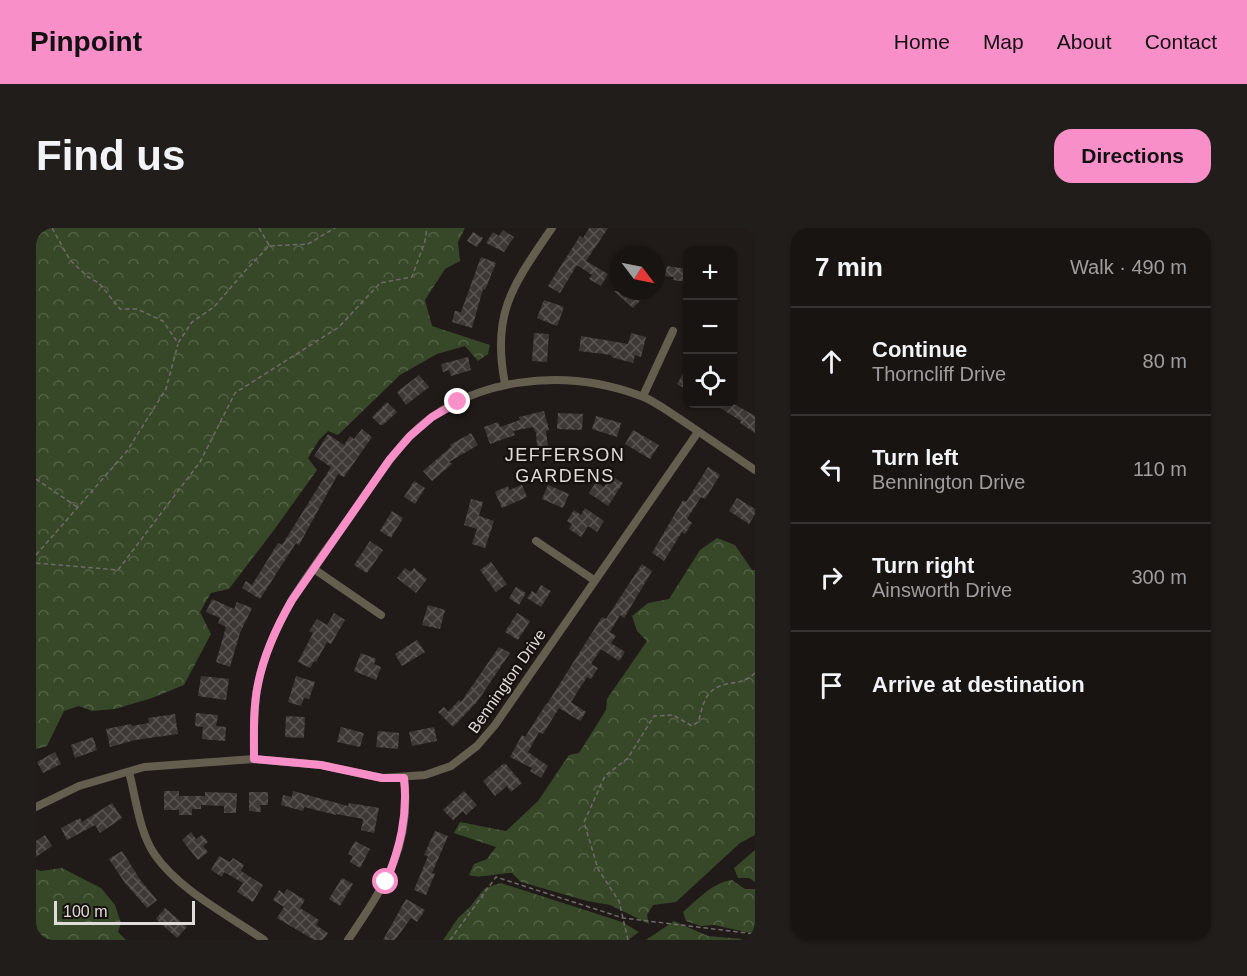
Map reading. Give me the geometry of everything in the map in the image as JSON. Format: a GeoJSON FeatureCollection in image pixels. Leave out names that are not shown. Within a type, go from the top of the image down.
{"type":"FeatureCollection","features":[{"type":"Feature","properties":{"kind":"street"},"geometry":{"type":"LineString","coordinates":[[505,384],[501,364],[500,330],[505,309],[511,293],[552,228]]}},
{"type":"Feature","properties":{"kind":"street"},"geometry":{"type":"LineString","coordinates":[[643,396],[673,331]]}},
{"type":"Feature","properties":{"kind":"street"},"geometry":{"type":"LineString","coordinates":[[254,759],[254,722],[258,684],[278,625],[303,581],[390,459],[410,436],[432,417],[458,402],[505,384],[555,379],[588,382],[643,396],[755,470]]}},
{"type":"Feature","properties":{"kind":"street","name":"Bennington Drive"},"geometry":{"type":"LineString","coordinates":[[36,807],[80,786],[144,767],[254,759],[321,765],[382,778],[404,778],[425,775],[451,766],[477,746],[495,725],[698,432]]}},
{"type":"Feature","properties":{"kind":"street"},"geometry":{"type":"LineString","coordinates":[[536,541],[594,580]]}},
{"type":"Feature","properties":{"kind":"street"},"geometry":{"type":"LineString","coordinates":[[314,568],[381,615]]}},
{"type":"Feature","properties":{"kind":"street"},"geometry":{"type":"LineString","coordinates":[[129,772],[147,838],[155,855],[175,876],[195,892],[264,940]]}},
{"type":"Feature","properties":{"kind":"street"},"geometry":{"type":"LineString","coordinates":[[348,940],[386,882],[397,857],[407,801],[404,778]]}},
{"type":"Feature","properties":{"kind":"path"},"geometry":{"type":"LineString","coordinates":[[52,228],[70,260],[88,277],[99,283],[120,309],[137,309],[163,321],[178,343]]}},
{"type":"Feature","properties":{"kind":"path"},"geometry":{"type":"LineString","coordinates":[[259,228],[269,246]]}},
{"type":"Feature","properties":{"kind":"path"},"geometry":{"type":"LineString","coordinates":[[36,555],[127,451],[166,389],[178,343],[192,322],[214,307],[269,246],[308,244],[335,228]]}},
{"type":"Feature","properties":{"kind":"path"},"geometry":{"type":"LineString","coordinates":[[36,562],[118,570],[200,462],[235,393],[339,327],[380,283],[412,277],[425,241],[427,228]]}},
{"type":"Feature","properties":{"kind":"path"},"geometry":{"type":"LineString","coordinates":[[36,479],[78,507]]}},
{"type":"Feature","properties":{"kind":"path"},"geometry":{"type":"LineString","coordinates":[[628,940],[618,901],[598,869],[584,822],[605,776],[628,758],[654,716],[673,715],[692,726],[698,722],[707,695],[722,684],[747,681],[755,673]]}},
{"type":"Feature","properties":{"kind":"path"},"geometry":{"type":"LineString","coordinates":[[450,940],[496,877],[623,918],[755,934]]}},
{"type":"Feature","properties":{"kind":"green space"},"geometry":{"type":"Polygon","coordinates":[[[36,228],[465,228],[458,242],[460,261],[445,269],[425,300],[432,326],[490,345],[488,354],[478,361],[465,346],[437,354],[400,375],[338,435],[328,431],[319,440],[308,458],[317,470],[229,589],[211,593],[200,612],[211,634],[184,685],[115,709],[92,711],[79,706],[64,711],[47,746],[36,749],[36,228]]]}},
{"type":"Feature","properties":{"kind":"green space"},"geometry":{"type":"Polygon","coordinates":[[[717,538],[735,545],[752,570],[755,570],[755,835],[740,843],[676,902],[653,905],[647,915],[649,924],[610,905],[587,901],[521,882],[512,873],[469,875],[474,864],[487,859],[496,847],[454,833],[460,822],[506,831],[538,801],[569,755],[579,753],[606,710],[607,699],[647,641],[637,631],[632,616],[648,603],[669,599],[700,550],[717,538]]]}},
{"type":"Feature","properties":{"kind":"green space"},"geometry":{"type":"Polygon","coordinates":[[[755,850],[755,882],[749,878],[738,878],[734,868],[755,850]]]}},
{"type":"Feature","properties":{"kind":"green space"},"geometry":{"type":"Polygon","coordinates":[[[62,868],[101,888],[115,905],[121,923],[118,932],[126,940],[36,940],[36,869],[41,871],[62,868]]]}},
{"type":"Feature","properties":{"kind":"green space"},"geometry":{"type":"Polygon","coordinates":[[[732,880],[745,889],[755,889],[755,934],[714,925],[701,926],[686,921],[683,912],[694,902],[718,884],[732,880]]]}},
{"type":"Feature","properties":{"kind":"green space"},"geometry":{"type":"Polygon","coordinates":[[[501,883],[622,922],[639,932],[628,940],[443,940],[458,918],[485,888],[501,883]]]}},
{"type":"Feature","properties":{"kind":"green space"},"geometry":{"type":"Polygon","coordinates":[[[674,921],[708,936],[754,940],[646,940],[674,921]]]}},
{"type":"Feature","properties":{"kind":"building"},"geometry":{"type":"Polygon","coordinates":[[[589,228],[608,228],[586,261],[608,274],[601,286],[589,279],[592,275],[577,265],[560,293],[548,286],[580,236],[583,238],[589,228]]]}},
{"type":"Feature","properties":{"kind":"building"},"geometry":{"type":"Polygon","coordinates":[[[503,230],[514,237],[504,252],[486,243],[493,232],[499,236],[503,230]]]}},
{"type":"Feature","properties":{"kind":"building"},"geometry":{"type":"Polygon","coordinates":[[[473,232],[483,238],[477,247],[467,241],[473,232]]]}},
{"type":"Feature","properties":{"kind":"building"},"geometry":{"type":"Polygon","coordinates":[[[481,257],[496,263],[485,290],[483,289],[472,328],[452,322],[455,311],[461,312],[481,257]]]}},
{"type":"Feature","properties":{"kind":"building"},"geometry":{"type":"Polygon","coordinates":[[[667,266],[683,268],[683,281],[665,276],[667,266]]]}},
{"type":"Feature","properties":{"kind":"building"},"geometry":{"type":"Polygon","coordinates":[[[544,300],[564,307],[557,326],[537,318],[544,300]]]}},
{"type":"Feature","properties":{"kind":"building"},"geometry":{"type":"Polygon","coordinates":[[[624,300],[641,300],[633,308],[624,300]]]}},
{"type":"Feature","properties":{"kind":"building"},"geometry":{"type":"Polygon","coordinates":[[[534,333],[549,334],[547,362],[532,361],[534,333]]]}},
{"type":"Feature","properties":{"kind":"building"},"geometry":{"type":"Polygon","coordinates":[[[631,333],[646,337],[641,357],[635,355],[633,363],[611,357],[612,355],[579,351],[581,336],[628,344],[631,333]]]}},
{"type":"Feature","properties":{"kind":"building"},"geometry":{"type":"Polygon","coordinates":[[[468,357],[471,370],[451,376],[449,370],[443,372],[441,364],[468,357]]]}},
{"type":"Feature","properties":{"kind":"building"},"geometry":{"type":"Polygon","coordinates":[[[683,374],[683,388],[677,384],[683,374]]]}},
{"type":"Feature","properties":{"kind":"building"},"geometry":{"type":"Polygon","coordinates":[[[419,375],[429,387],[406,405],[397,392],[419,375]]]}},
{"type":"Feature","properties":{"kind":"building"},"geometry":{"type":"Polygon","coordinates":[[[387,402],[397,412],[383,425],[380,425],[372,417],[387,402]]]}},
{"type":"Feature","properties":{"kind":"building"},"geometry":{"type":"Polygon","coordinates":[[[737,406],[755,416],[755,433],[740,423],[741,421],[720,408],[737,408],[737,406]]]}},
{"type":"Feature","properties":{"kind":"building"},"geometry":{"type":"Polygon","coordinates":[[[544,411],[549,430],[546,431],[549,455],[538,457],[536,433],[533,427],[513,431],[515,435],[490,444],[484,427],[498,422],[500,427],[520,420],[519,417],[544,411]]]}},
{"type":"Feature","properties":{"kind":"building"},"geometry":{"type":"Polygon","coordinates":[[[558,413],[583,414],[582,430],[557,429],[558,413]]]}},
{"type":"Feature","properties":{"kind":"building"},"geometry":{"type":"Polygon","coordinates":[[[596,416],[621,423],[617,437],[592,429],[596,416]]]}},
{"type":"Feature","properties":{"kind":"building"},"geometry":{"type":"Polygon","coordinates":[[[362,429],[372,437],[344,477],[338,474],[299,545],[296,543],[260,599],[242,588],[246,581],[252,585],[278,543],[282,545],[331,467],[314,456],[328,434],[344,445],[350,436],[354,439],[362,429]]]}},
{"type":"Feature","properties":{"kind":"building"},"geometry":{"type":"Polygon","coordinates":[[[633,430],[659,445],[650,459],[625,444],[633,430]]]}},
{"type":"Feature","properties":{"kind":"building"},"geometry":{"type":"Polygon","coordinates":[[[471,433],[478,445],[449,462],[452,464],[432,481],[423,471],[451,447],[450,445],[471,433]]]}},
{"type":"Feature","properties":{"kind":"building"},"geometry":{"type":"Polygon","coordinates":[[[708,467],[720,475],[705,499],[701,497],[687,519],[692,523],[685,534],[682,532],[664,561],[652,553],[683,500],[686,502],[708,467]]]}},
{"type":"Feature","properties":{"kind":"building"},"geometry":{"type":"Polygon","coordinates":[[[611,476],[623,483],[608,506],[589,493],[596,482],[604,487],[611,476]]]}},
{"type":"Feature","properties":{"kind":"building"},"geometry":{"type":"Polygon","coordinates":[[[414,481],[425,488],[415,504],[404,497],[414,481]]]}},
{"type":"Feature","properties":{"kind":"building"},"geometry":{"type":"Polygon","coordinates":[[[522,485],[527,497],[502,508],[495,492],[508,486],[509,490],[522,485]]]}},
{"type":"Feature","properties":{"kind":"building"},"geometry":{"type":"Polygon","coordinates":[[[548,485],[569,494],[563,508],[542,499],[548,485]]]}},
{"type":"Feature","properties":{"kind":"building"},"geometry":{"type":"Polygon","coordinates":[[[737,498],[755,509],[755,514],[749,524],[729,511],[737,498]]]}},
{"type":"Feature","properties":{"kind":"building"},"geometry":{"type":"Polygon","coordinates":[[[471,499],[483,502],[479,516],[494,521],[485,548],[472,544],[477,529],[464,525],[471,499]]]}},
{"type":"Feature","properties":{"kind":"building"},"geometry":{"type":"Polygon","coordinates":[[[585,508],[604,521],[597,532],[588,526],[581,537],[569,529],[572,524],[567,521],[574,510],[581,515],[585,508]]]}},
{"type":"Feature","properties":{"kind":"building"},"geometry":{"type":"Polygon","coordinates":[[[392,511],[403,518],[391,538],[380,531],[392,511]]]}},
{"type":"Feature","properties":{"kind":"building"},"geometry":{"type":"Polygon","coordinates":[[[370,541],[383,550],[367,573],[354,565],[370,541]]]}},
{"type":"Feature","properties":{"kind":"building"},"geometry":{"type":"Polygon","coordinates":[[[491,562],[507,584],[496,592],[480,570],[491,562]]]}},
{"type":"Feature","properties":{"kind":"building"},"geometry":{"type":"Polygon","coordinates":[[[642,564],[652,571],[624,618],[620,615],[610,632],[616,636],[611,643],[625,652],[619,661],[601,649],[591,664],[598,668],[591,679],[587,677],[571,702],[586,712],[580,721],[559,708],[543,734],[539,732],[528,752],[548,766],[541,778],[530,771],[532,768],[510,757],[522,735],[525,737],[602,617],[606,619],[642,564]]]}},
{"type":"Feature","properties":{"kind":"building"},"geometry":{"type":"Polygon","coordinates":[[[405,568],[411,572],[414,568],[427,579],[416,593],[397,578],[405,568]]]}},
{"type":"Feature","properties":{"kind":"building"},"geometry":{"type":"Polygon","coordinates":[[[541,585],[551,591],[541,607],[527,598],[532,591],[536,594],[541,585]]]}},
{"type":"Feature","properties":{"kind":"building"},"geometry":{"type":"Polygon","coordinates":[[[516,587],[526,593],[519,605],[509,598],[516,587]]]}},
{"type":"Feature","properties":{"kind":"building"},"geometry":{"type":"Polygon","coordinates":[[[212,599],[234,609],[237,602],[252,608],[240,633],[230,667],[216,662],[226,627],[218,623],[220,618],[206,612],[212,599]]]}},
{"type":"Feature","properties":{"kind":"building"},"geometry":{"type":"Polygon","coordinates":[[[428,605],[445,610],[440,629],[422,625],[428,605]]]}},
{"type":"Feature","properties":{"kind":"building"},"geometry":{"type":"Polygon","coordinates":[[[334,613],[345,620],[331,644],[327,642],[310,668],[298,662],[313,633],[309,631],[317,619],[327,625],[334,613]]]}},
{"type":"Feature","properties":{"kind":"building"},"geometry":{"type":"Polygon","coordinates":[[[517,613],[530,621],[518,640],[505,632],[517,613]]]}},
{"type":"Feature","properties":{"kind":"building"},"geometry":{"type":"Polygon","coordinates":[[[417,640],[425,652],[402,666],[395,654],[417,640]]]}},
{"type":"Feature","properties":{"kind":"building"},"geometry":{"type":"Polygon","coordinates":[[[499,647],[510,653],[477,702],[453,727],[438,712],[444,707],[448,712],[459,700],[461,702],[499,647]]]}},
{"type":"Feature","properties":{"kind":"building"},"geometry":{"type":"Polygon","coordinates":[[[361,653],[376,659],[374,664],[381,667],[376,680],[354,671],[361,653]]]}},
{"type":"Feature","properties":{"kind":"building"},"geometry":{"type":"Polygon","coordinates":[[[201,676],[229,679],[226,700],[198,696],[201,676]]]}},
{"type":"Feature","properties":{"kind":"building"},"geometry":{"type":"Polygon","coordinates":[[[296,676],[315,682],[309,699],[304,698],[301,706],[288,702],[296,676]]]}},
{"type":"Feature","properties":{"kind":"building"},"geometry":{"type":"Polygon","coordinates":[[[196,713],[218,715],[216,726],[226,727],[225,741],[202,739],[203,727],[195,726],[196,713]]]}},
{"type":"Feature","properties":{"kind":"building"},"geometry":{"type":"Polygon","coordinates":[[[175,714],[178,734],[135,740],[110,747],[106,729],[149,723],[148,718],[175,714]]]}},
{"type":"Feature","properties":{"kind":"building"},"geometry":{"type":"Polygon","coordinates":[[[286,716],[305,717],[304,738],[285,737],[286,716]]]}},
{"type":"Feature","properties":{"kind":"building"},"geometry":{"type":"Polygon","coordinates":[[[341,727],[364,733],[360,747],[337,742],[341,727]]]}},
{"type":"Feature","properties":{"kind":"building"},"geometry":{"type":"Polygon","coordinates":[[[434,727],[437,741],[412,746],[409,732],[434,727]]]}},
{"type":"Feature","properties":{"kind":"building"},"geometry":{"type":"Polygon","coordinates":[[[378,731],[399,733],[398,749],[376,747],[378,731]]]}},
{"type":"Feature","properties":{"kind":"building"},"geometry":{"type":"Polygon","coordinates":[[[93,737],[97,750],[75,758],[71,745],[93,737]]]}},
{"type":"Feature","properties":{"kind":"building"},"geometry":{"type":"Polygon","coordinates":[[[55,752],[61,764],[43,773],[37,762],[55,752]]]}},
{"type":"Feature","properties":{"kind":"building"},"geometry":{"type":"Polygon","coordinates":[[[506,764],[522,783],[511,792],[507,786],[495,796],[483,781],[506,764]]]}},
{"type":"Feature","properties":{"kind":"building"},"geometry":{"type":"Polygon","coordinates":[[[164,791],[179,791],[179,796],[205,796],[205,792],[237,793],[236,813],[224,813],[224,806],[201,805],[201,809],[192,809],[192,815],[179,815],[179,810],[164,810],[164,791]]]}},
{"type":"Feature","properties":{"kind":"building"},"geometry":{"type":"Polygon","coordinates":[[[293,791],[348,806],[349,803],[379,808],[374,833],[361,830],[363,819],[304,807],[303,811],[281,805],[283,795],[292,797],[293,791]]]}},
{"type":"Feature","properties":{"kind":"building"},"geometry":{"type":"Polygon","coordinates":[[[464,791],[477,805],[466,815],[463,811],[453,820],[443,810],[464,791]]]}},
{"type":"Feature","properties":{"kind":"building"},"geometry":{"type":"Polygon","coordinates":[[[249,792],[268,792],[268,805],[260,805],[261,812],[249,811],[249,792]]]}},
{"type":"Feature","properties":{"kind":"building"},"geometry":{"type":"Polygon","coordinates":[[[112,803],[122,818],[100,833],[95,825],[67,840],[61,828],[80,818],[82,822],[112,803]]]}},
{"type":"Feature","properties":{"kind":"building"},"geometry":{"type":"Polygon","coordinates":[[[435,831],[448,836],[432,873],[435,874],[426,895],[414,890],[428,856],[424,855],[435,831]]]}},
{"type":"Feature","properties":{"kind":"building"},"geometry":{"type":"Polygon","coordinates":[[[191,832],[196,839],[202,835],[208,842],[203,846],[208,852],[198,860],[182,840],[191,832]]]}},
{"type":"Feature","properties":{"kind":"building"},"geometry":{"type":"Polygon","coordinates":[[[45,835],[52,846],[36,857],[36,841],[45,835]]]}},
{"type":"Feature","properties":{"kind":"building"},"geometry":{"type":"Polygon","coordinates":[[[355,841],[370,849],[360,868],[350,862],[353,856],[348,854],[355,841]]]}},
{"type":"Feature","properties":{"kind":"building"},"geometry":{"type":"Polygon","coordinates":[[[122,851],[141,881],[157,900],[147,908],[125,883],[109,859],[122,851]]]}},
{"type":"Feature","properties":{"kind":"building"},"geometry":{"type":"Polygon","coordinates":[[[219,856],[230,862],[233,858],[244,865],[241,871],[263,885],[253,902],[237,892],[243,883],[224,872],[222,877],[211,870],[219,856]]]}},
{"type":"Feature","properties":{"kind":"building"},"geometry":{"type":"Polygon","coordinates":[[[342,878],[353,884],[340,906],[329,899],[342,878]]]}},
{"type":"Feature","properties":{"kind":"building"},"geometry":{"type":"Polygon","coordinates":[[[287,889],[305,900],[300,908],[319,920],[316,925],[328,933],[323,940],[314,940],[277,918],[284,907],[273,900],[279,890],[284,894],[287,889]]]}},
{"type":"Feature","properties":{"kind":"building"},"geometry":{"type":"Polygon","coordinates":[[[406,899],[425,910],[417,922],[411,918],[395,940],[383,940],[406,899]]]}},
{"type":"Feature","properties":{"kind":"building"},"geometry":{"type":"Polygon","coordinates":[[[165,908],[187,927],[177,938],[156,919],[165,908]]]}},
{"type":"Feature","properties":{"kind":"district","name":"JEFFERSON GARDENS"},"geometry":{"type":"Point","coordinates":[565,465]}},
{"type":"Feature","properties":{"kind":"route"},"geometry":{"type":"LineString","coordinates":[[386,882],[397,857],[402,837],[407,801],[404,778],[382,778],[321,765],[254,759],[254,722],[258,684],[278,625],[303,581],[390,459],[410,436],[432,417],[458,402]]}}]}
